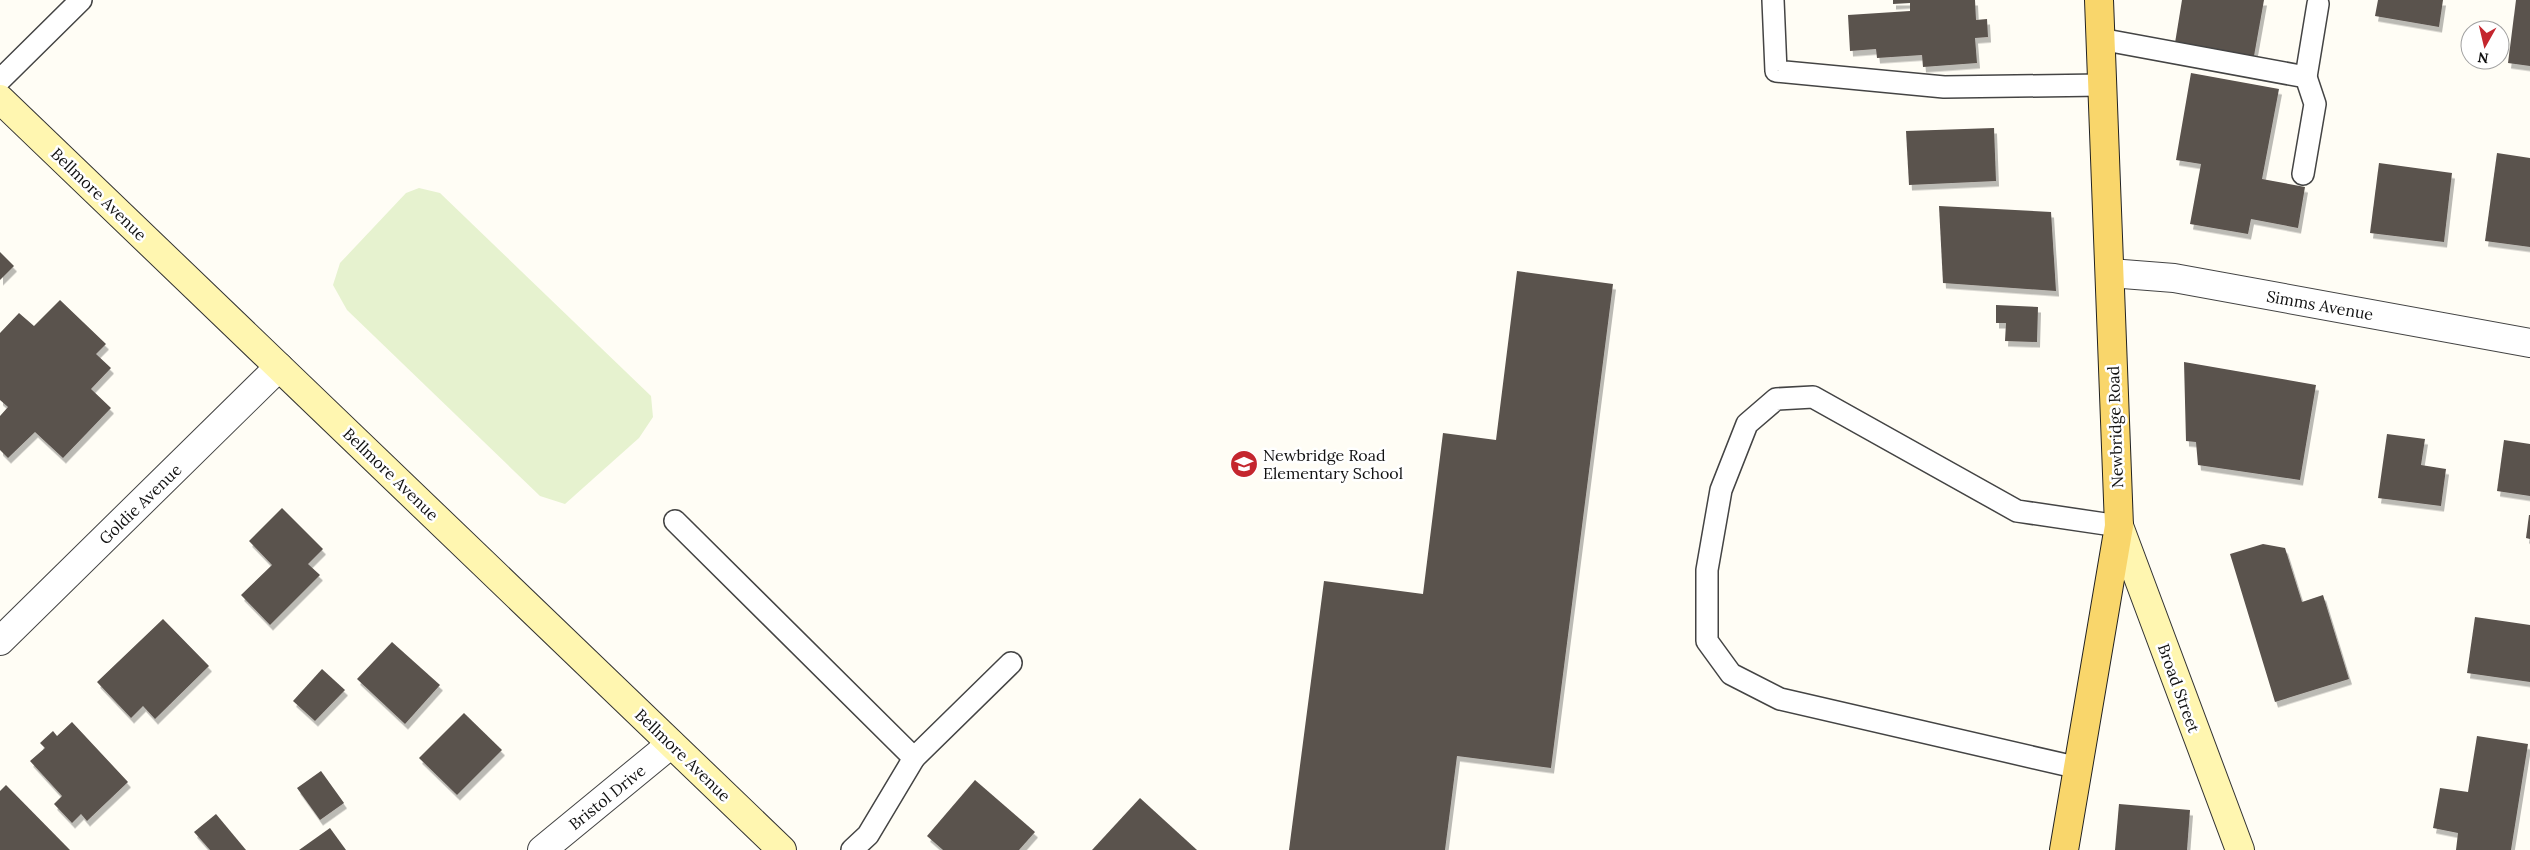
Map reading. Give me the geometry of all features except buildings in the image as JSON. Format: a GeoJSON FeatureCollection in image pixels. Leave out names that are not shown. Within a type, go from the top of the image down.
{"type":"FeatureCollection","features":[{"type":"Feature","properties":{"kind":"main road","name":"Newbridge Road"},"geometry":{"type":"LineString","coordinates":[[2064,850],[2119,526],[2099,0]]}},
{"type":"Feature","properties":{"kind":"main road","name":"Bellmore Avenue"},"geometry":{"type":"LineString","coordinates":[[0,99],[782,850]]}},
{"type":"Feature","properties":{"kind":"main road","name":"Broad Street"},"geometry":{"type":"LineString","coordinates":[[2119,526],[2240,850]]}},
{"type":"Feature","properties":{"kind":"street","name":"Simms Avenue"},"geometry":{"type":"LineString","coordinates":[[2110,273],[2174,278],[2530,343]]}},
{"type":"Feature","properties":{"kind":"street","name":"Goldie Avenue"},"geometry":{"type":"LineString","coordinates":[[0,641],[279,367]]}},
{"type":"Feature","properties":{"kind":"street","name":"Bristol Drive"},"geometry":{"type":"LineString","coordinates":[[542,850],[671,744]]}},
{"type":"Feature","properties":{"kind":"lane"},"geometry":{"type":"LineString","coordinates":[[0,80],[80,0]]}},
{"type":"Feature","properties":{"kind":"lane"},"geometry":{"type":"LineString","coordinates":[[1773,0],[1776,71],[1944,87],[2102,85]]}},
{"type":"Feature","properties":{"kind":"lane"},"geometry":{"type":"LineString","coordinates":[[2303,174],[2315,104],[2306,77],[2318,4]]}},
{"type":"Feature","properties":{"kind":"lane"},"geometry":{"type":"LineString","coordinates":[[2100,39],[2306,77]]}},
{"type":"Feature","properties":{"kind":"lane"},"geometry":{"type":"LineString","coordinates":[[2079,768],[1780,699],[1731,674],[1707,641],[1707,570],[1721,490],[1747,424],[1776,398],[1813,397],[2017,511],[2119,526]]}},
{"type":"Feature","properties":{"kind":"lane"},"geometry":{"type":"LineString","coordinates":[[675,521],[914,758]]}},
{"type":"Feature","properties":{"kind":"lane"},"geometry":{"type":"LineString","coordinates":[[852,850],[868,835],[914,758],[1011,663]]}},
{"type":"Feature","properties":{"kind":"green space"},"geometry":{"type":"Polygon","coordinates":[[[419,188],[440,193],[651,396],[653,417],[639,438],[565,504],[540,496],[347,310],[333,285],[340,263],[406,193],[419,188]]]}},
{"type":"Feature","properties":{"kind":"place","name":"Newbridge Road Elementary School"},"geometry":{"type":"Point","coordinates":[1244,464]}}]}
